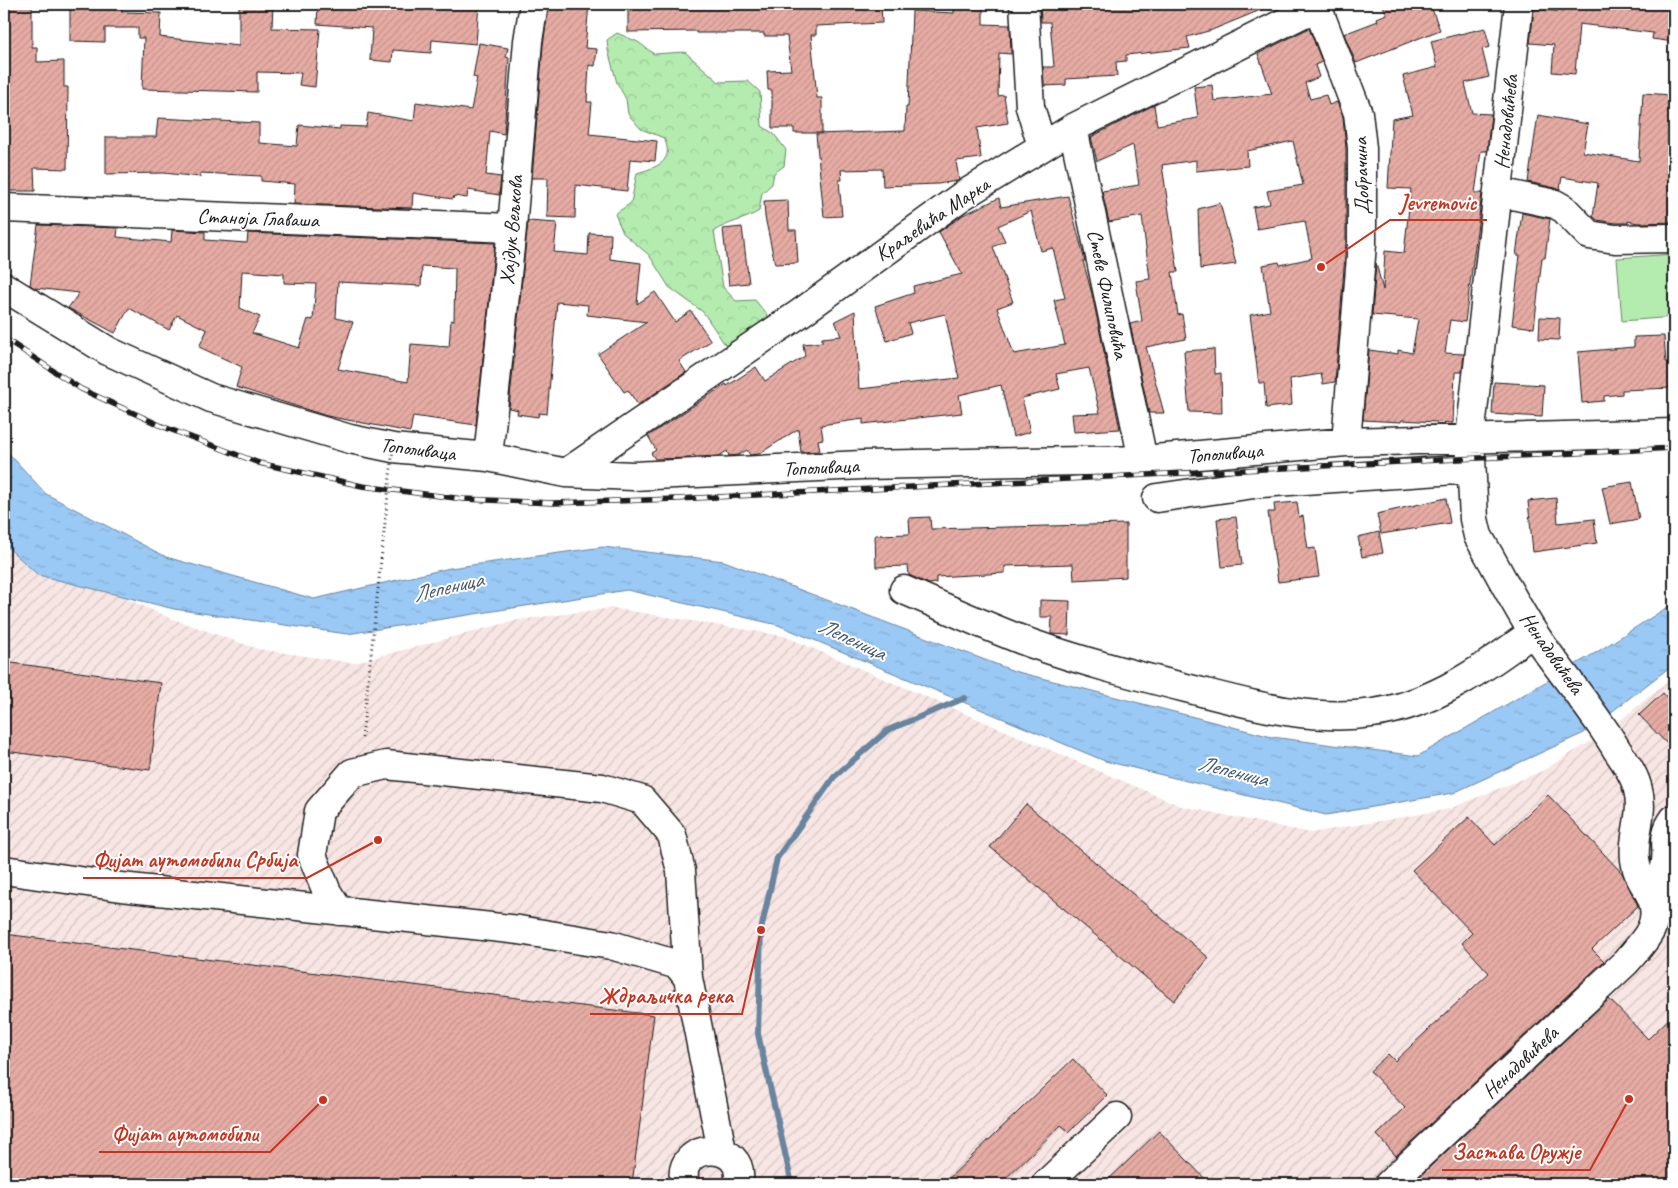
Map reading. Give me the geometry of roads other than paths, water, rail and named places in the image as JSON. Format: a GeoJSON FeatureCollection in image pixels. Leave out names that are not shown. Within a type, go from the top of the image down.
{"type":"FeatureCollection","features":[{"type":"Feature","properties":{"kind":"street","name":"Хајдук Вељкова"},"geometry":{"type":"LineString","coordinates":[[488,457],[512,228],[528,41],[534,4]]}},
{"type":"Feature","properties":{"kind":"street"},"geometry":{"type":"LineString","coordinates":[[1024,4],[1030,106],[1042,146]]}},
{"type":"Feature","properties":{"kind":"street","name":"Ненадовићева"},"geometry":{"type":"LineString","coordinates":[[1388,1184],[1626,962],[1653,928],[1655,918],[1652,900],[1636,867],[1634,852],[1640,822],[1638,790],[1630,772],[1597,717],[1537,636],[1478,536],[1474,519],[1470,469],[1470,438],[1519,4]]}},
{"type":"Feature","properties":{"kind":"street","name":"Краљевића Марка"},"geometry":{"type":"LineString","coordinates":[[566,473],[799,314],[962,196],[1042,146],[1073,128],[1319,5]]}},
{"type":"Feature","properties":{"kind":"street","name":"Добрачина"},"geometry":{"type":"LineString","coordinates":[[1319,5],[1358,113],[1362,148],[1362,244],[1346,442]]}},
{"type":"Feature","properties":{"kind":"street","name":"Стеве Филиповића"},"geometry":{"type":"LineString","coordinates":[[1073,128],[1143,460]]}},
{"type":"Feature","properties":{"kind":"street"},"geometry":{"type":"LineString","coordinates":[[1498,192],[1555,204],[1564,210],[1589,235],[1615,239],[1674,238]]}},
{"type":"Feature","properties":{"kind":"street","name":"Станоја Главаша"},"geometry":{"type":"LineString","coordinates":[[4,208],[512,228]]}},
{"type":"Feature","properties":{"kind":"street","name":"Тополиваца"},"geometry":{"type":"LineString","coordinates":[[4,288],[108,351],[211,398],[303,427],[394,448],[488,457],[566,473],[633,476],[862,465],[1143,460],[1346,442],[1674,433]]}},
{"type":"Feature","properties":{"kind":"street","name":"Тополиваца"},"geometry":{"type":"LineString","coordinates":[[1157,498],[1261,483],[1470,469]]}},
{"type":"Feature","properties":{"kind":"street"},"geometry":{"type":"LineString","coordinates":[[904,590],[1030,643],[1134,675],[1276,709],[1327,716],[1374,713],[1423,699],[1488,666],[1537,636]]}},
{"type":"Feature","properties":{"kind":"street"},"geometry":{"type":"LineString","coordinates":[[339,911],[327,892],[312,855],[319,812],[352,773],[386,765],[602,788],[642,800],[672,834],[680,871],[688,978],[722,1151]]}},
{"type":"Feature","properties":{"kind":"street"},"geometry":{"type":"LineString","coordinates":[[1652,900],[1665,868],[1666,833],[1674,819]]}},
{"type":"Feature","properties":{"kind":"street"},"geometry":{"type":"LineString","coordinates":[[4,870],[121,886],[519,930],[611,945],[678,965],[688,978]]}},
{"type":"Feature","properties":{"kind":"street"},"geometry":{"type":"LineString","coordinates":[[1046,1184],[1117,1116]]}},
{"type":"Feature","properties":{"kind":"street"},"geometry":{"type":"LineString","coordinates":[[685,1184],[685,1170],[695,1155],[712,1149],[722,1151],[735,1162],[738,1171],[738,1184]]}},
{"type":"Feature","properties":{"kind":"water","name":"Лепеница"},"geometry":{"type":"Polygon","coordinates":[[[4,448],[46,494],[166,557],[314,599],[450,568],[603,547],[724,561],[1014,671],[1272,737],[1418,756],[1597,652],[1674,603],[1674,664],[1584,733],[1453,793],[1326,815],[1105,761],[778,625],[627,590],[347,634],[174,609],[38,575],[4,544],[4,448]]]}},
{"type":"Feature","properties":{"kind":"waterway"},"geometry":{"type":"LineString","coordinates":[[792,1184],[758,1034],[761,930],[777,858],[834,777],[888,730],[965,698]]}},
{"type":"Feature","properties":{"kind":"railway"},"geometry":{"type":"LineString","coordinates":[[4,338],[81,389],[164,427],[259,463],[362,486],[463,499],[553,503],[677,499],[1674,448]]}},
{"type":"Feature","properties":{"kind":"place","name":"Jevremovic"},"geometry":{"type":"Point","coordinates":[1321,267]}},
{"type":"Feature","properties":{"kind":"place","name":"Фијат аутомобили Србија"},"geometry":{"type":"Point","coordinates":[378,840]}},
{"type":"Feature","properties":{"kind":"place","name":"Ждраљичка река"},"geometry":{"type":"Point","coordinates":[761,930]}},
{"type":"Feature","properties":{"kind":"place","name":"Застава Оружје"},"geometry":{"type":"Point","coordinates":[1629,1099]}},
{"type":"Feature","properties":{"kind":"place","name":"Фијат аутомобили"},"geometry":{"type":"Point","coordinates":[323,1100]}}]}
